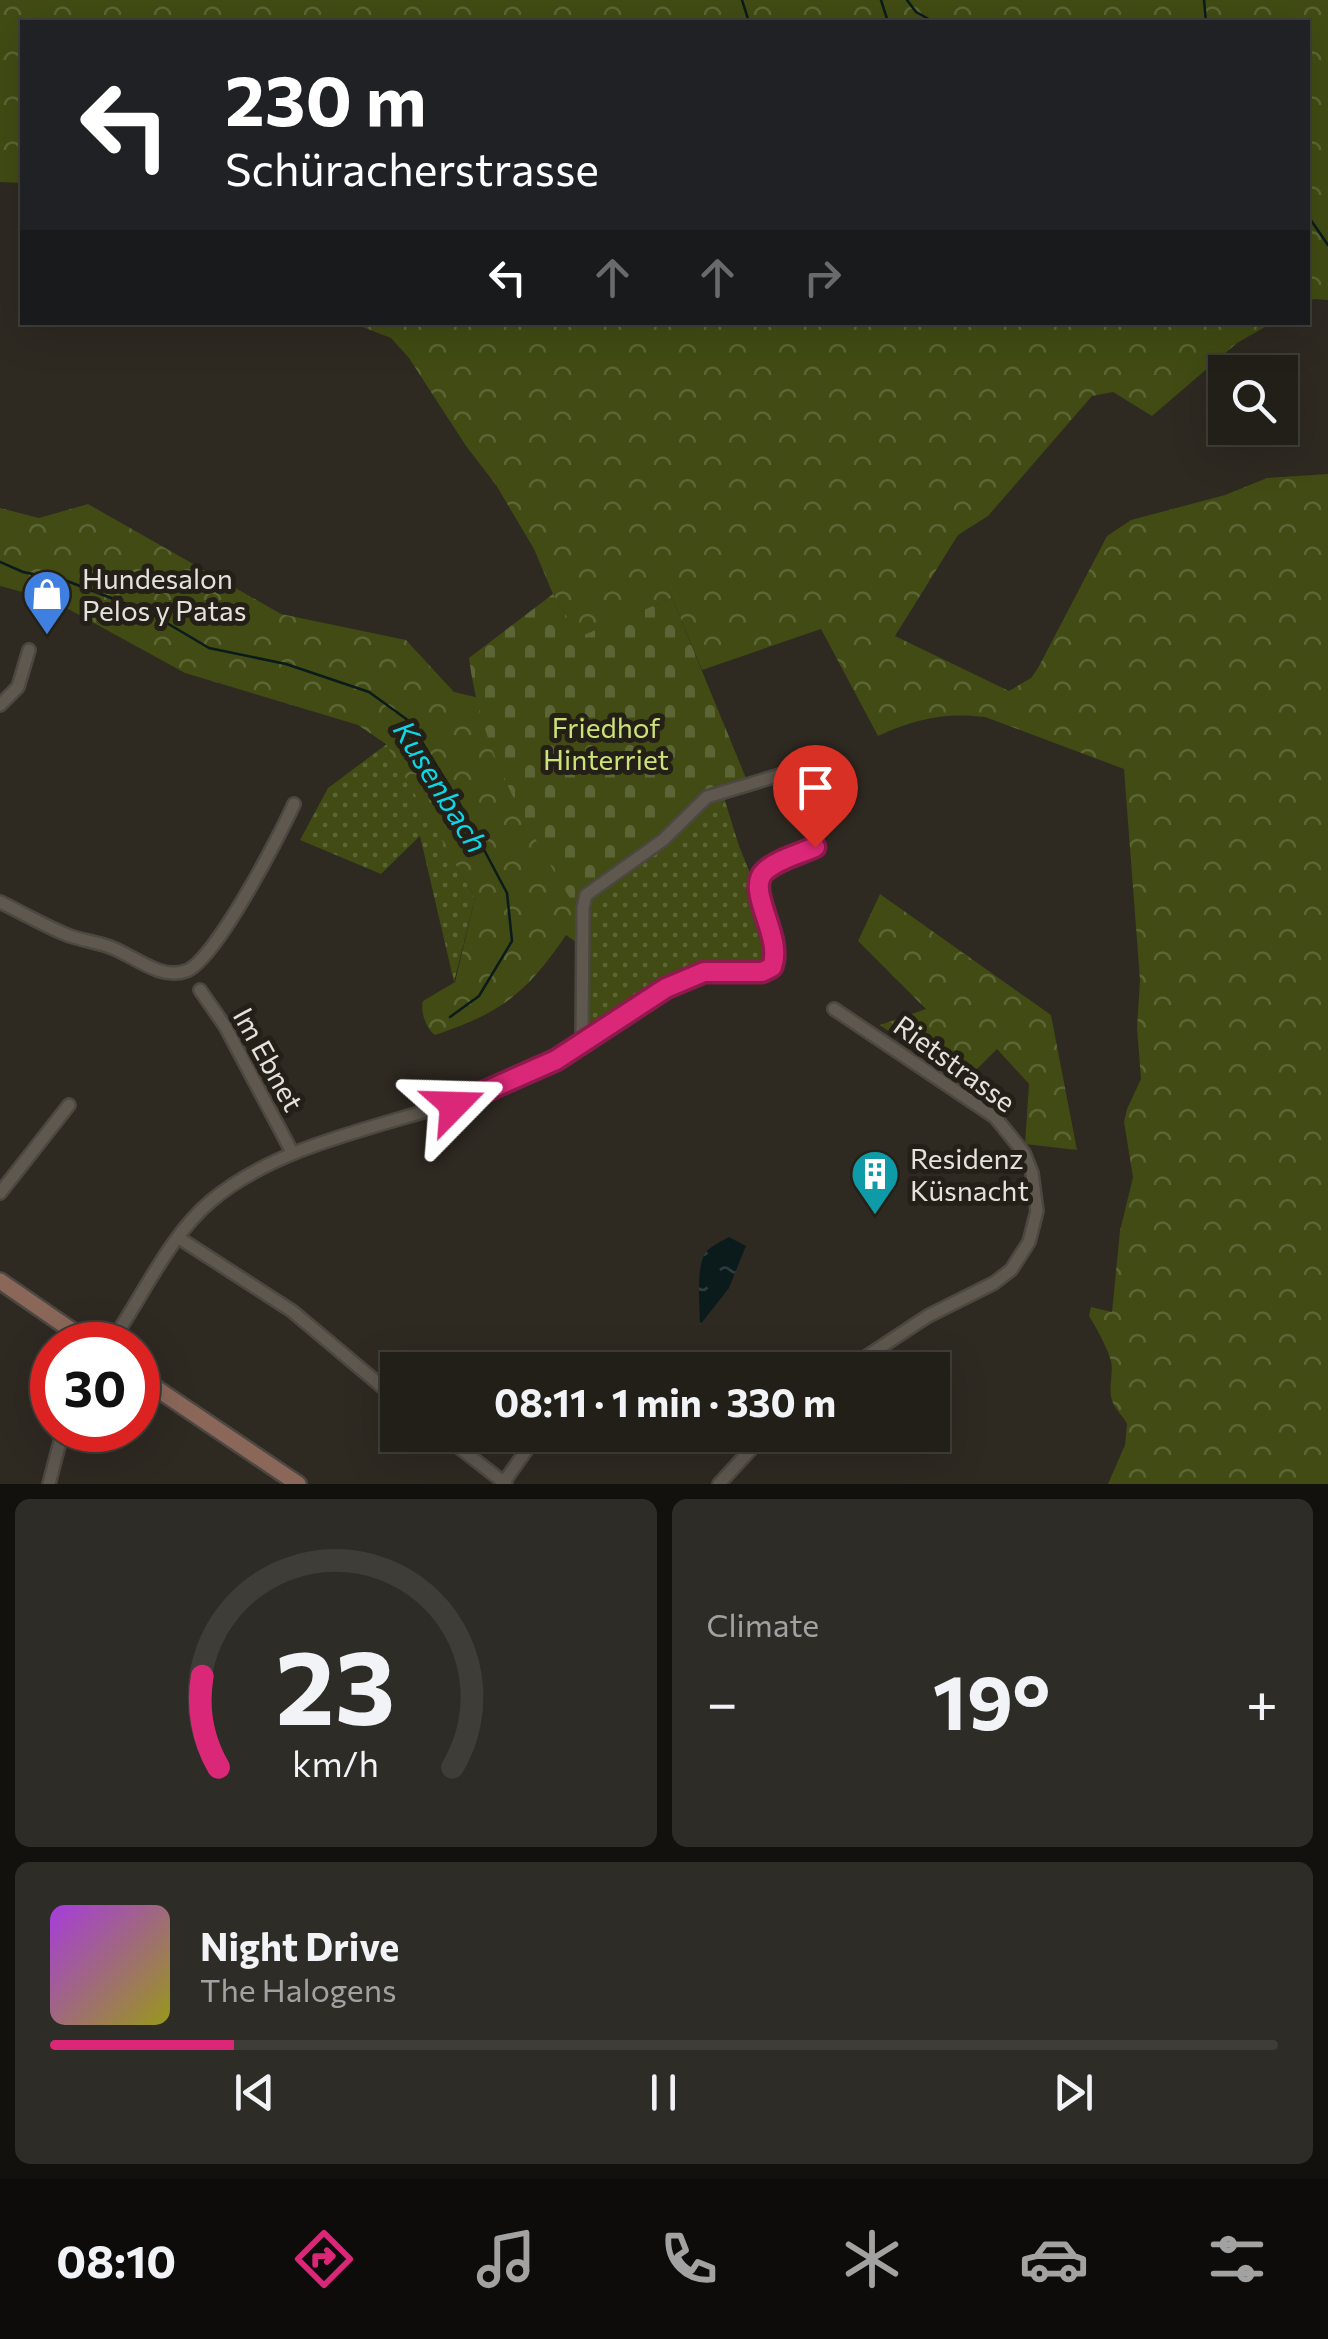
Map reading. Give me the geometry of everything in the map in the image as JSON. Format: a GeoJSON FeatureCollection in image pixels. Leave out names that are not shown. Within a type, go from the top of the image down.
{"type":"FeatureCollection","features":[{"type":"Feature","properties":{"kind":"main road"},"geometry":{"type":"LineString","coordinates":[[0,1281],[58,1322]]}},
{"type":"Feature","properties":{"kind":"main road"},"geometry":{"type":"LineString","coordinates":[[160,1391],[298,1484]]}},
{"type":"Feature","properties":{"kind":"street"},"geometry":{"type":"LineString","coordinates":[[0,705],[18,687],[29,650]]}},
{"type":"Feature","properties":{"kind":"street"},"geometry":{"type":"LineString","coordinates":[[582,1040],[583,908],[591,890],[663,840],[707,797],[824,762]]}},
{"type":"Feature","properties":{"kind":"street"},"geometry":{"type":"LineString","coordinates":[[0,902],[69,936],[110,946],[168,973],[186,972],[201,962],[221,932],[277,841],[294,804]]}},
{"type":"Feature","properties":{"kind":"street"},"geometry":{"type":"LineString","coordinates":[[129,1322],[179,1238],[208,1203],[252,1172],[292,1152],[454,1105],[556,1060],[666,988],[704,972],[762,972],[772,967],[776,945],[758,896],[760,877],[767,868],[815,847]]}},
{"type":"Feature","properties":{"kind":"street","name":"Im Ebnet"},"geometry":{"type":"LineString","coordinates":[[200,990],[224,1026],[292,1152]]}},
{"type":"Feature","properties":{"kind":"street","name":"Rietstrasse"},"geometry":{"type":"LineString","coordinates":[[834,1009],[995,1117],[1024,1153],[1032,1173],[1037,1211],[1030,1242],[1011,1270],[873,1352]]}},
{"type":"Feature","properties":{"kind":"street"},"geometry":{"type":"LineString","coordinates":[[0,1192],[70,1106]]}},
{"type":"Feature","properties":{"kind":"street"},"geometry":{"type":"LineString","coordinates":[[179,1238],[292,1311],[380,1385]]}},
{"type":"Feature","properties":{"kind":"street"},"geometry":{"type":"LineString","coordinates":[[49,1484],[57,1452]]}},
{"type":"Feature","properties":{"kind":"street"},"geometry":{"type":"LineString","coordinates":[[465,1452],[505,1483],[526,1452]]}},
{"type":"Feature","properties":{"kind":"street"},"geometry":{"type":"LineString","coordinates":[[719,1484],[748,1452]]}},
{"type":"Feature","properties":{"kind":"green space"},"geometry":{"type":"Polygon","coordinates":[[[0,0],[1328,0],[1328,300],[1310,301],[1310,20],[20,20],[20,183],[0,182],[0,0]]]}},
{"type":"Feature","properties":{"kind":"green space"},"geometry":{"type":"Polygon","coordinates":[[[357,325],[1268,325],[1223,355],[1208,355],[1208,368],[1152,416],[1113,392],[1092,396],[988,516],[958,535],[895,636],[1009,691],[1031,678],[1038,668],[1107,536],[1131,520],[1225,495],[1267,478],[1328,474],[1328,1484],[1108,1484],[1125,1445],[1127,1424],[1113,1403],[1111,1361],[1089,1316],[1091,1307],[1112,1312],[1120,1231],[1133,1177],[1124,1122],[1141,1079],[1137,1028],[1140,980],[1124,769],[985,717],[930,718],[878,736],[821,629],[702,670],[672,598],[579,638],[496,485],[409,358],[391,338],[357,325]]]}},
{"type":"Feature","properties":{"kind":"green space"},"geometry":{"type":"Polygon","coordinates":[[[88,504],[281,614],[406,640],[454,692],[513,706],[591,890],[583,937],[576,942],[566,935],[525,986],[495,1009],[435,1035],[426,1024],[423,1001],[455,982],[475,898],[386,744],[358,725],[185,673],[52,600],[0,586],[0,508],[39,518],[88,504]]]}},
{"type":"Feature","properties":{"kind":"green space","name":"Friedhof Hinterriet"},"geometry":{"type":"Polygon","coordinates":[[[553,594],[579,637],[672,598],[748,783],[722,791],[663,840],[591,890],[583,907],[571,900],[507,784],[483,723],[469,658],[553,594]]]}},
{"type":"Feature","properties":{"kind":"green space"},"geometry":{"type":"Polygon","coordinates":[[[387,744],[475,898],[454,982],[420,836],[381,874],[300,840],[328,788],[387,744]]]}},
{"type":"Feature","properties":{"kind":"green space"},"geometry":{"type":"Polygon","coordinates":[[[722,791],[768,917],[772,967],[735,970],[666,988],[582,1040],[586,895],[722,791]]]}},
{"type":"Feature","properties":{"kind":"green space"},"geometry":{"type":"Polygon","coordinates":[[[880,894],[1051,1015],[1077,1150],[1025,1144],[1029,1084],[997,1049],[963,1083],[880,1025],[926,1009],[858,941],[880,894]]]}},
{"type":"Feature","properties":{"kind":"water"},"geometry":{"type":"Polygon","coordinates":[[[729,1237],[746,1246],[729,1288],[700,1325],[703,1257],[729,1237]]]}},
{"type":"Feature","properties":{"kind":"waterway"},"geometry":{"type":"LineString","coordinates":[[742,0],[748,20]]}},
{"type":"Feature","properties":{"kind":"waterway"},"geometry":{"type":"LineString","coordinates":[[881,0],[887,20]]}},
{"type":"Feature","properties":{"kind":"waterway"},"geometry":{"type":"LineString","coordinates":[[907,0],[916,12],[930,20]]}},
{"type":"Feature","properties":{"kind":"waterway"},"geometry":{"type":"LineString","coordinates":[[1204,0],[1206,20]]}},
{"type":"Feature","properties":{"kind":"waterway"},"geometry":{"type":"LineString","coordinates":[[1310,219],[1328,245]]}},
{"type":"Feature","properties":{"kind":"waterway","name":"Kusenbach"},"geometry":{"type":"LineString","coordinates":[[0,562],[23,572],[67,581],[150,613],[209,648],[286,664],[369,692],[409,721],[457,799],[507,893],[512,941],[479,996],[450,1017]]}},
{"type":"Feature","properties":{"kind":"place","name":"Hundesalon Pelos y Patas"},"geometry":{"type":"Point","coordinates":[47,636]}},
{"type":"Feature","properties":{"kind":"place","name":"Residenz Küsnacht"},"geometry":{"type":"Point","coordinates":[875,1216]}},
{"type":"Feature","properties":{"kind":"route"},"geometry":{"type":"LineString","coordinates":[[454,1105],[556,1060],[666,988],[704,972],[762,972],[772,967],[776,945],[758,896],[760,877],[767,868],[815,847]]}}]}
